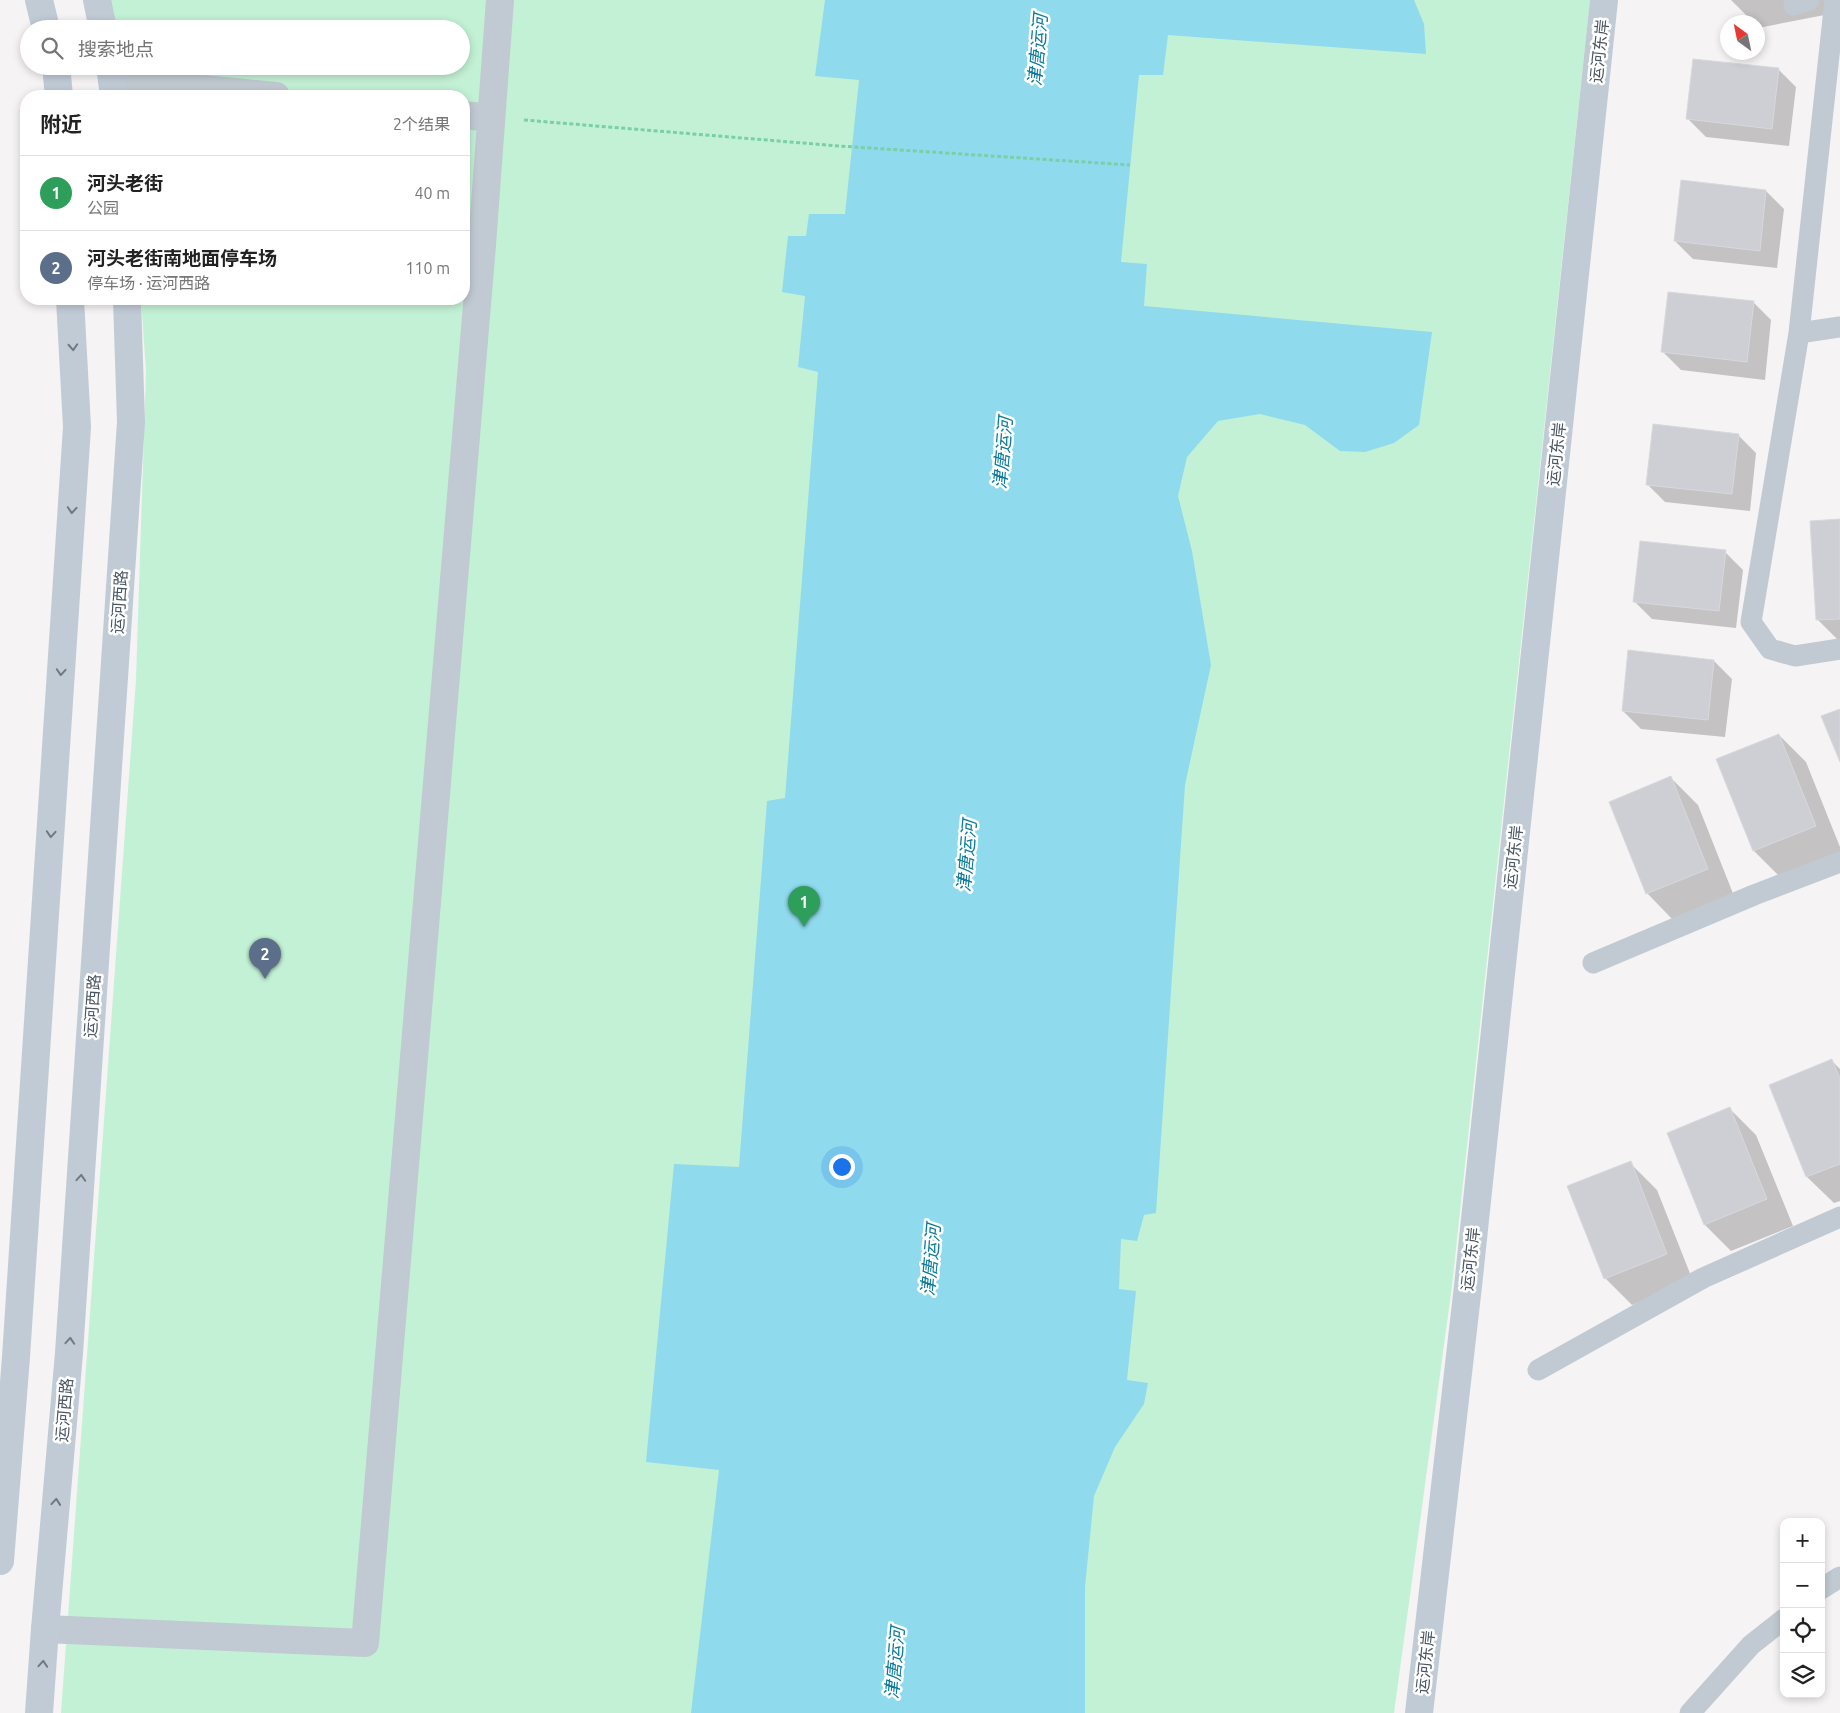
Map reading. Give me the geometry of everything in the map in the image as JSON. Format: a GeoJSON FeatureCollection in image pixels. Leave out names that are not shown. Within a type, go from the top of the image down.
{"type":"FeatureCollection","features":[{"type":"Feature","properties":{"kind":"main road"},"geometry":{"type":"LineString","coordinates":[[39,0],[44,20]]}},
{"type":"Feature","properties":{"kind":"main road"},"geometry":{"type":"LineString","coordinates":[[97,0],[101,20]]}},
{"type":"Feature","properties":{"kind":"main road","name":"运河东岸"},"geometry":{"type":"LineString","coordinates":[[1419,1713],[1468,1286],[1604,0]]}},
{"type":"Feature","properties":{"kind":"main road"},"geometry":{"type":"LineString","coordinates":[[57,75],[58,90]]}},
{"type":"Feature","properties":{"kind":"main road"},"geometry":{"type":"LineString","coordinates":[[0,1561],[16,1357],[77,427],[70,305]]}},
{"type":"Feature","properties":{"kind":"main road","name":"运河西路"},"geometry":{"type":"LineString","coordinates":[[40,1713],[45,1629],[69,1354],[131,422],[127,305]]}},
{"type":"Feature","properties":{"kind":"street"},"geometry":{"type":"LineString","coordinates":[[45,1629],[365,1643],[480,265],[500,0]]}},
{"type":"Feature","properties":{"kind":"street"},"geometry":{"type":"LineString","coordinates":[[112,81],[210,90]]}},
{"type":"Feature","properties":{"kind":"street"},"geometry":{"type":"LineString","coordinates":[[470,116],[491,118]]}},
{"type":"Feature","properties":{"kind":"lane"},"geometry":{"type":"LineString","coordinates":[[1835,0],[1799,333],[1751,622],[1770,649],[1795,656],[1840,649]]}},
{"type":"Feature","properties":{"kind":"lane"},"geometry":{"type":"LineString","coordinates":[[1799,333],[1840,327]]}},
{"type":"Feature","properties":{"kind":"lane"},"geometry":{"type":"LineString","coordinates":[[1593,963],[1754,895],[1840,862]]}},
{"type":"Feature","properties":{"kind":"lane"},"geometry":{"type":"LineString","coordinates":[[1538,1370],[1703,1278],[1840,1217]]}},
{"type":"Feature","properties":{"kind":"lane"},"geometry":{"type":"LineString","coordinates":[[1825,1586],[1840,1576]]}},
{"type":"Feature","properties":{"kind":"lane"},"geometry":{"type":"LineString","coordinates":[[1690,1713],[1751,1645],[1780,1622]]}},
{"type":"Feature","properties":{"kind":"path"},"geometry":{"type":"LineString","coordinates":[[491,118],[839,146],[1130,165]]}},
{"type":"Feature","properties":{"kind":"green space"},"geometry":{"type":"Polygon","coordinates":[[[108,0],[1590,0],[1452,1286],[1394,1713],[61,1713],[136,680],[146,371],[141,305],[470,305],[470,90],[124,90],[122,75],[470,75],[470,20],[112,20],[108,0]]]}},
{"type":"Feature","properties":{"kind":"water","name":"津唐运河"},"geometry":{"type":"Polygon","coordinates":[[[825,0],[1414,0],[1424,24],[1426,54],[1168,35],[1163,75],[1139,75],[1121,262],[1147,264],[1144,306],[1432,332],[1419,425],[1394,443],[1365,452],[1340,451],[1305,425],[1260,414],[1218,421],[1187,457],[1178,496],[1192,551],[1211,665],[1185,785],[1156,1213],[1144,1215],[1137,1241],[1121,1239],[1119,1289],[1136,1291],[1127,1380],[1148,1383],[1144,1404],[1115,1447],[1094,1496],[1085,1587],[1085,1713],[691,1713],[719,1470],[646,1462],[674,1164],[739,1167],[767,801],[785,798],[818,372],[798,367],[805,296],[782,292],[788,236],[806,236],[809,214],[845,214],[859,80],[815,76],[825,0]]]}},
{"type":"Feature","properties":{"kind":"building"},"geometry":{"type":"Polygon","coordinates":[[[1693,59],[1779,68],[1772,129],[1686,119],[1693,59]]]}},
{"type":"Feature","properties":{"kind":"building"},"geometry":{"type":"Polygon","coordinates":[[[1681,180],[1766,190],[1760,251],[1674,241],[1681,180]]]}},
{"type":"Feature","properties":{"kind":"building"},"geometry":{"type":"Polygon","coordinates":[[[1668,292],[1754,301],[1747,362],[1661,352],[1668,292]]]}},
{"type":"Feature","properties":{"kind":"building"},"geometry":{"type":"Polygon","coordinates":[[[1653,424],[1739,434],[1732,494],[1646,485],[1653,424]]]}},
{"type":"Feature","properties":{"kind":"building"},"geometry":{"type":"Polygon","coordinates":[[[1840,519],[1840,619],[1816,620],[1810,521],[1840,519]]]}},
{"type":"Feature","properties":{"kind":"building"},"geometry":{"type":"Polygon","coordinates":[[[1640,541],[1726,550],[1719,611],[1633,602],[1640,541]]]}},
{"type":"Feature","properties":{"kind":"building"},"geometry":{"type":"Polygon","coordinates":[[[1628,650],[1714,660],[1708,720],[1622,711],[1628,650]]]}},
{"type":"Feature","properties":{"kind":"building"},"geometry":{"type":"Polygon","coordinates":[[[1840,709],[1840,762],[1821,716],[1840,709]]]}},
{"type":"Feature","properties":{"kind":"building"},"geometry":{"type":"Polygon","coordinates":[[[1779,734],[1816,826],[1753,851],[1716,759],[1779,734]]]}},
{"type":"Feature","properties":{"kind":"building"},"geometry":{"type":"Polygon","coordinates":[[[1671,776],[1708,869],[1646,894],[1609,802],[1671,776]]]}},
{"type":"Feature","properties":{"kind":"building"},"geometry":{"type":"Polygon","coordinates":[[[1832,1059],[1840,1079],[1840,1164],[1806,1177],[1769,1085],[1832,1059]]]}},
{"type":"Feature","properties":{"kind":"building"},"geometry":{"type":"Polygon","coordinates":[[[1730,1107],[1767,1199],[1704,1225],[1667,1133],[1730,1107]]]}},
{"type":"Feature","properties":{"kind":"building"},"geometry":{"type":"Polygon","coordinates":[[[1631,1161],[1667,1254],[1604,1279],[1567,1186],[1631,1161]]]}},
{"type":"Feature","properties":{"kind":"place","name":"河头老街"},"geometry":{"type":"Point","coordinates":[804,927]}},
{"type":"Feature","properties":{"kind":"place","name":"河头老街南地面停车场"},"geometry":{"type":"Point","coordinates":[265,979]}}]}
